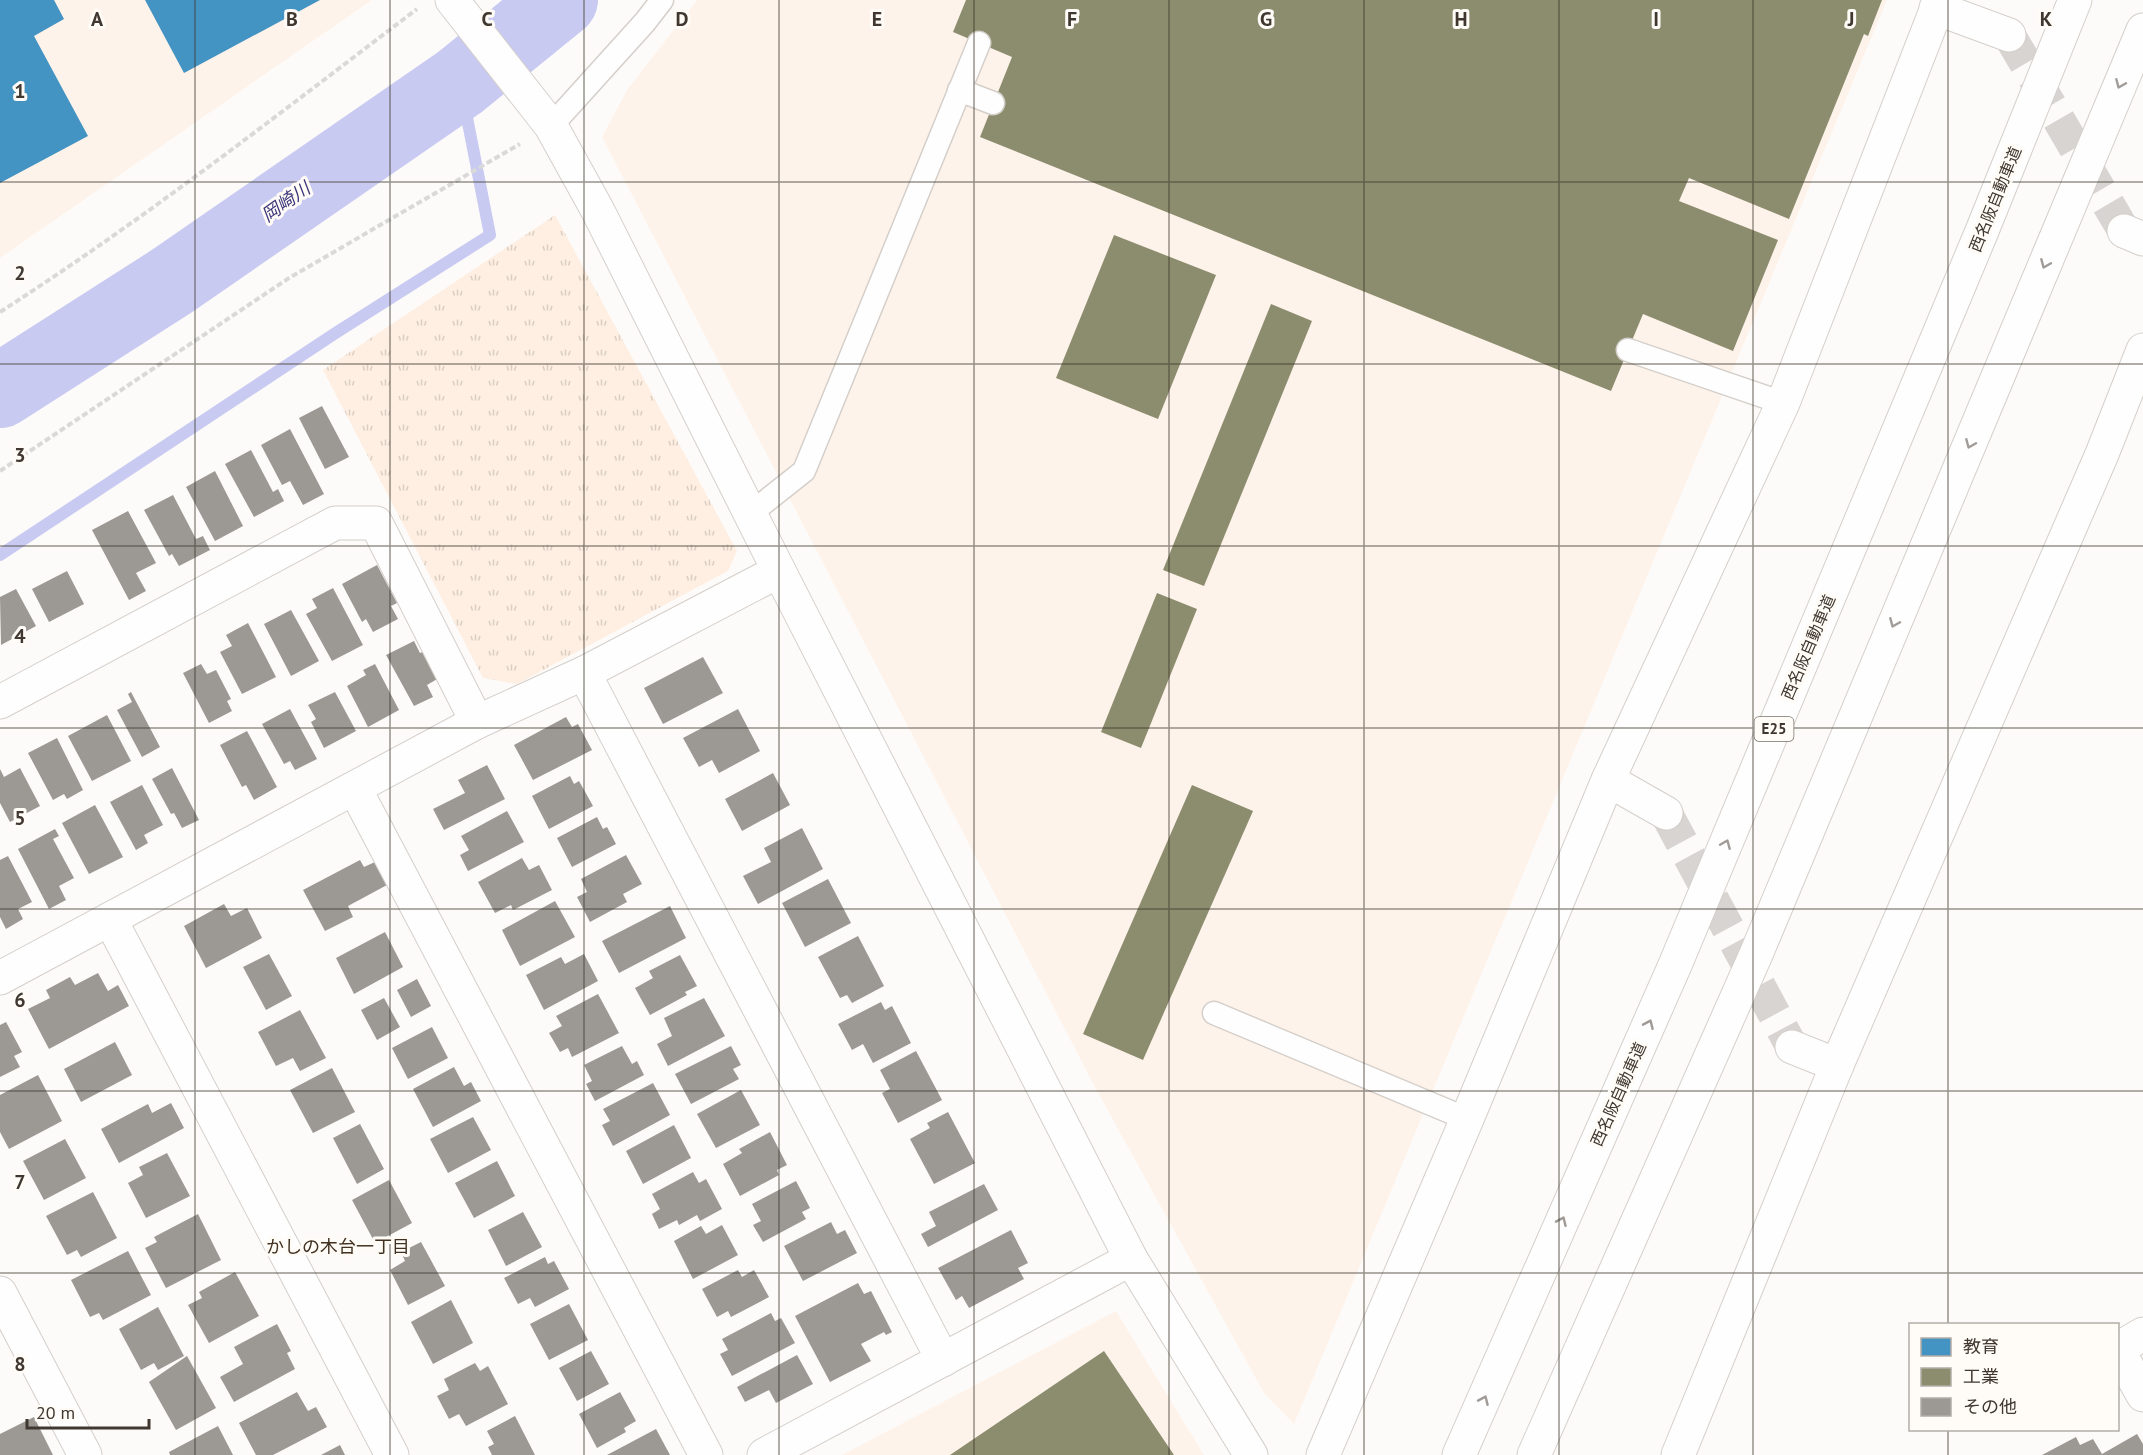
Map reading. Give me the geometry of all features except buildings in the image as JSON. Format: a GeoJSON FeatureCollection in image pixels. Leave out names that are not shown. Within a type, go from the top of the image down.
{"type":"FeatureCollection","features":[{"type":"Feature","properties":{"kind":"main road","name":"西名阪自動車道"},"geometry":{"type":"LineString","coordinates":[[1460,1454],[1680,954],[1982,231],[2075,0]]}},
{"type":"Feature","properties":{"kind":"main road"},"geometry":{"type":"LineString","coordinates":[[455,4],[544,116],[598,211],[779,571],[1131,1259],[1251,1455]]}},
{"type":"Feature","properties":{"kind":"main road"},"geometry":{"type":"LineString","coordinates":[[1323,1455],[1467,1119],[1608,780],[1783,403],[1938,4],[2009,35]]}},
{"type":"Feature","properties":{"kind":"main road"},"geometry":{"type":"LineString","coordinates":[[1534,1455],[1757,952],[2143,30]]}},
{"type":"Feature","properties":{"kind":"main road"},"geometry":{"type":"LineString","coordinates":[[1678,1455],[1837,1065],[2102,454],[2143,350]]}},
{"type":"Feature","properties":{"kind":"main road"},"geometry":{"type":"LineString","coordinates":[[0,702],[335,523],[376,523],[477,722]]}},
{"type":"Feature","properties":{"kind":"main road"},"geometry":{"type":"LineString","coordinates":[[0,978],[477,722],[584,672],[779,571]]}},
{"type":"Feature","properties":{"kind":"main road"},"geometry":{"type":"LineString","coordinates":[[584,672],[943,1360]]}},
{"type":"Feature","properties":{"kind":"main road"},"geometry":{"type":"LineString","coordinates":[[1608,780],[1666,813]]}},
{"type":"Feature","properties":{"kind":"main road"},"geometry":{"type":"LineString","coordinates":[[355,789],[706,1455]]}},
{"type":"Feature","properties":{"kind":"main road"},"geometry":{"type":"LineString","coordinates":[[110,919],[392,1455]]}},
{"type":"Feature","properties":{"kind":"main road"},"geometry":{"type":"LineString","coordinates":[[1792,1047],[1837,1065]]}},
{"type":"Feature","properties":{"kind":"main road"},"geometry":{"type":"LineString","coordinates":[[764,1455],[1131,1259]]}},
{"type":"Feature","properties":{"kind":"main road"},"geometry":{"type":"LineString","coordinates":[[0,1293],[85,1455]]}},
{"type":"Feature","properties":{"kind":"main road"},"geometry":{"type":"LineString","coordinates":[[2119,1349],[2143,1334]]}},
{"type":"Feature","properties":{"kind":"main road"},"geometry":{"type":"LineString","coordinates":[[2119,1352],[2143,1395]]}},
{"type":"Feature","properties":{"kind":"lane"},"geometry":{"type":"LineString","coordinates":[[544,116],[645,22],[662,0]]}},
{"type":"Feature","properties":{"kind":"lane"},"geometry":{"type":"LineString","coordinates":[[751,513],[804,471],[979,43]]}},
{"type":"Feature","properties":{"kind":"lane"},"geometry":{"type":"LineString","coordinates":[[959,90],[993,104]]}},
{"type":"Feature","properties":{"kind":"lane"},"geometry":{"type":"LineString","coordinates":[[1628,350],[1783,403]]}},
{"type":"Feature","properties":{"kind":"lane"},"geometry":{"type":"LineString","coordinates":[[1214,1013],[1467,1119]]}},
{"type":"Feature","properties":{"kind":"path"},"geometry":{"type":"LineString","coordinates":[[0,312],[204,170],[420,7]]}},
{"type":"Feature","properties":{"kind":"path"},"geometry":{"type":"LineString","coordinates":[[0,471],[289,278],[494,159]]}},
{"type":"Feature","properties":{"kind":"shaded area"},"geometry":{"type":"Polygon","coordinates":[[[0,0],[372,0],[0,258],[0,0]]]}},
{"type":"Feature","properties":{"kind":"shaded area"},"geometry":{"type":"Polygon","coordinates":[[[697,0],[1887,0],[1294,1424],[1264,1393],[1097,1091],[602,137],[627,90],[697,0]]]}},
{"type":"Feature","properties":{"kind":"shaded area"},"geometry":{"type":"Polygon","coordinates":[[[1116,1311],[1204,1455],[842,1455],[1116,1311]]]}},
{"type":"Feature","properties":{"kind":"green space"},"geometry":{"type":"Polygon","coordinates":[[[555,215],[737,551],[728,571],[517,684],[483,678],[323,370],[555,215]]]}},
{"type":"Feature","properties":{"kind":"waterway","name":"岡崎川"},"geometry":{"type":"LineString","coordinates":[[0,391],[172,281],[460,82],[561,0]]}},
{"type":"Feature","properties":{"kind":"waterway"},"geometry":{"type":"LineString","coordinates":[[0,555],[334,334],[490,235],[460,82]]}},
{"type":"Feature","properties":{"kind":"tunnel"},"geometry":{"type":"LineString","coordinates":[[2009,35],[2124,231]]}},
{"type":"Feature","properties":{"kind":"tunnel"},"geometry":{"type":"LineString","coordinates":[[1666,813],[1792,1047]]}},
{"type":"Feature","properties":{"kind":"district","name":"かしの木台一丁目"},"geometry":{"type":"Point","coordinates":[338,1247]}}]}
